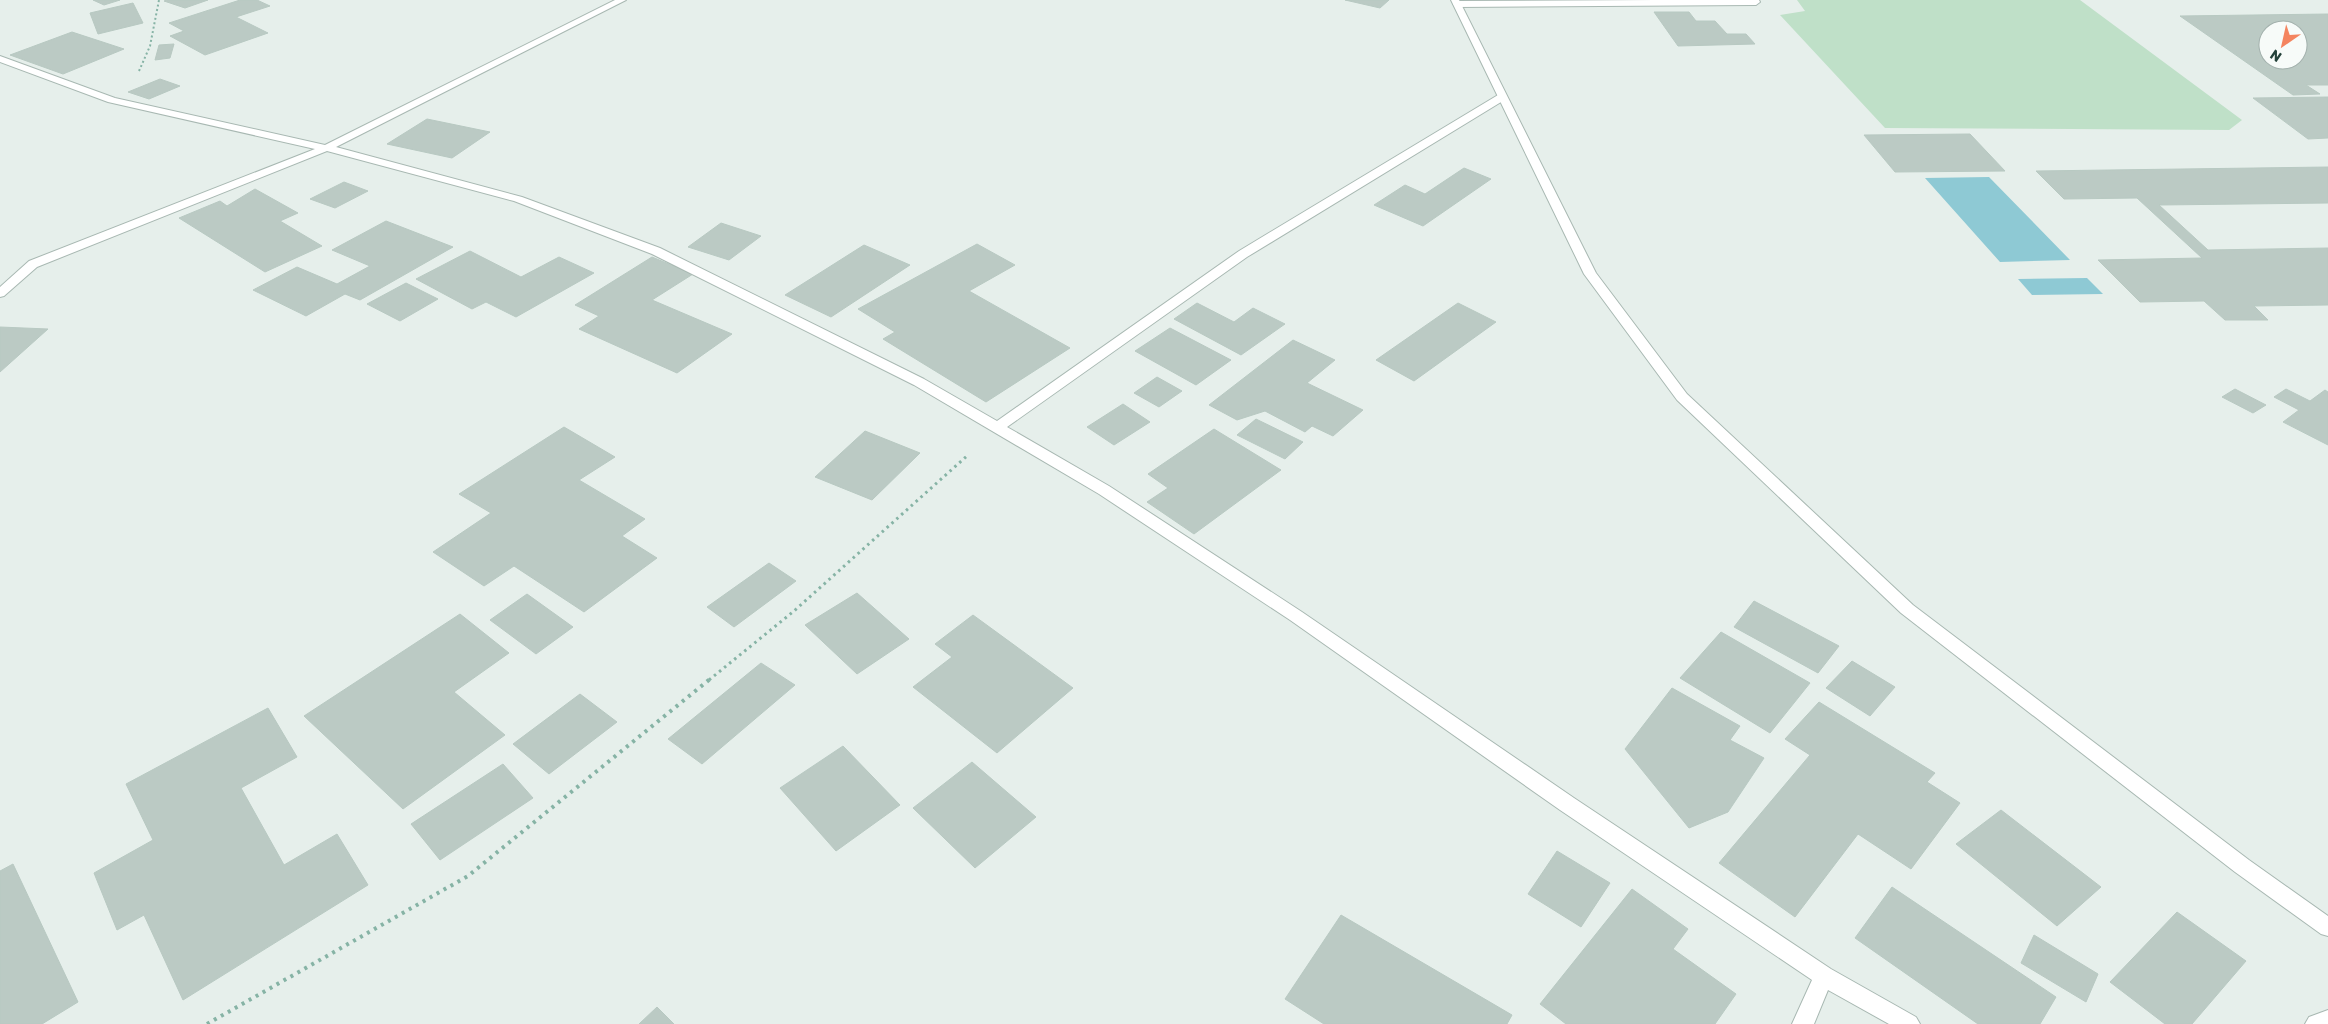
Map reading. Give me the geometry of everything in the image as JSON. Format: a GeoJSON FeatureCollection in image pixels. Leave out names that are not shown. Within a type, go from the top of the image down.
{"type":"FeatureCollection","features":[{"type":"Feature","properties":{"kind":"street"},"geometry":{"type":"LineString","coordinates":[[0,293],[33,264],[326,148],[622,0]]}},
{"type":"Feature","properties":{"kind":"street"},"geometry":{"type":"LineString","coordinates":[[1754,0],[1756,2],[1456,2],[1590,274],[1682,398],[1907,609],[2242,866],[2328,927]]}},
{"type":"Feature","properties":{"kind":"street"},"geometry":{"type":"LineString","coordinates":[[0,59],[112,100],[326,148],[518,198],[656,251],[919,382],[1104,490],[1296,616],[1567,804],[1824,976],[1909,1024]]}},
{"type":"Feature","properties":{"kind":"street"},"geometry":{"type":"LineString","coordinates":[[998,428],[1243,254],[1502,97]]}},
{"type":"Feature","properties":{"kind":"street"},"geometry":{"type":"LineString","coordinates":[[1803,1024],[1824,976]]}},
{"type":"Feature","properties":{"kind":"street"},"geometry":{"type":"LineString","coordinates":[[2316,1024],[2328,1020]]}},
{"type":"Feature","properties":{"kind":"path"},"geometry":{"type":"LineString","coordinates":[[112,100],[138,74],[150,46],[159,0]]}},
{"type":"Feature","properties":{"kind":"path"},"geometry":{"type":"LineString","coordinates":[[207,1024],[468,876],[794,611],[998,428]]}},
{"type":"Feature","properties":{"kind":"green space"},"geometry":{"type":"Polygon","coordinates":[[[1797,0],[2080,0],[2242,120],[2229,130],[1885,128],[1780,15],[1805,11],[1797,0]]]}},
{"type":"Feature","properties":{"kind":"water"},"geometry":{"type":"Polygon","coordinates":[[[1989,177],[2070,260],[2000,262],[1925,178],[1989,177]]]}},
{"type":"Feature","properties":{"kind":"water"},"geometry":{"type":"Polygon","coordinates":[[[2087,278],[2103,294],[2032,295],[2018,279],[2087,278]]]}},
{"type":"Feature","properties":{"kind":"building"},"geometry":{"type":"Polygon","coordinates":[[[93,0],[120,0],[104,5],[93,0]]]}},
{"type":"Feature","properties":{"kind":"building"},"geometry":{"type":"Polygon","coordinates":[[[208,0],[185,8],[164,1],[208,0]]]}},
{"type":"Feature","properties":{"kind":"building"},"geometry":{"type":"Polygon","coordinates":[[[240,0],[257,0],[270,6],[236,17],[268,33],[205,55],[170,36],[184,31],[169,23],[240,0]]]}},
{"type":"Feature","properties":{"kind":"building"},"geometry":{"type":"Polygon","coordinates":[[[1345,0],[1389,0],[1380,8],[1345,0]]]}},
{"type":"Feature","properties":{"kind":"building"},"geometry":{"type":"Polygon","coordinates":[[[133,3],[143,23],[98,34],[90,13],[133,3]]]}},
{"type":"Feature","properties":{"kind":"building"},"geometry":{"type":"Polygon","coordinates":[[[1654,12],[1689,12],[1696,21],[1715,21],[1727,34],[1746,34],[1755,44],[1678,46],[1654,12]]]}},
{"type":"Feature","properties":{"kind":"building"},"geometry":{"type":"Polygon","coordinates":[[[2328,14],[2328,85],[2306,85],[2320,94],[2293,95],[2180,16],[2328,14]]]}},
{"type":"Feature","properties":{"kind":"building"},"geometry":{"type":"Polygon","coordinates":[[[72,32],[124,49],[63,74],[10,55],[72,32]]]}},
{"type":"Feature","properties":{"kind":"building"},"geometry":{"type":"Polygon","coordinates":[[[174,44],[170,58],[155,60],[159,45],[174,44]]]}},
{"type":"Feature","properties":{"kind":"building"},"geometry":{"type":"Polygon","coordinates":[[[160,79],[180,86],[149,99],[128,92],[160,79]]]}},
{"type":"Feature","properties":{"kind":"building"},"geometry":{"type":"Polygon","coordinates":[[[2328,97],[2328,138],[2308,139],[2253,98],[2328,97]]]}},
{"type":"Feature","properties":{"kind":"building"},"geometry":{"type":"Polygon","coordinates":[[[427,119],[490,132],[452,158],[387,144],[427,119]]]}},
{"type":"Feature","properties":{"kind":"building"},"geometry":{"type":"Polygon","coordinates":[[[1970,134],[2005,171],[1895,172],[1864,135],[1970,134]]]}},
{"type":"Feature","properties":{"kind":"building"},"geometry":{"type":"Polygon","coordinates":[[[2328,167],[2328,203],[2159,205],[2208,250],[2328,248],[2328,305],[2254,306],[2268,320],[2225,320],[2204,301],[2140,302],[2098,260],[2202,258],[2137,198],[2064,199],[2036,171],[2328,167]]]}},
{"type":"Feature","properties":{"kind":"building"},"geometry":{"type":"Polygon","coordinates":[[[1464,168],[1491,179],[1423,226],[1374,205],[1405,185],[1425,194],[1464,168]]]}},
{"type":"Feature","properties":{"kind":"building"},"geometry":{"type":"Polygon","coordinates":[[[344,182],[368,191],[335,208],[310,199],[344,182]]]}},
{"type":"Feature","properties":{"kind":"building"},"geometry":{"type":"Polygon","coordinates":[[[255,189],[298,213],[280,221],[322,246],[265,272],[179,218],[220,201],[227,206],[255,189]]]}},
{"type":"Feature","properties":{"kind":"building"},"geometry":{"type":"Polygon","coordinates":[[[386,221],[453,247],[360,300],[345,294],[306,316],[253,290],[297,267],[337,284],[370,266],[332,250],[386,221]]]}},
{"type":"Feature","properties":{"kind":"building"},"geometry":{"type":"Polygon","coordinates":[[[721,223],[761,236],[729,260],[688,247],[721,223]]]}},
{"type":"Feature","properties":{"kind":"building"},"geometry":{"type":"Polygon","coordinates":[[[977,244],[1015,265],[969,291],[1070,348],[986,402],[883,339],[895,332],[858,309],[977,244]]]}},
{"type":"Feature","properties":{"kind":"building"},"geometry":{"type":"Polygon","coordinates":[[[864,245],[910,265],[831,317],[785,295],[864,245]]]}},
{"type":"Feature","properties":{"kind":"building"},"geometry":{"type":"Polygon","coordinates":[[[470,251],[521,277],[559,257],[594,273],[516,317],[486,302],[472,309],[416,279],[470,251]]]}},
{"type":"Feature","properties":{"kind":"building"},"geometry":{"type":"Polygon","coordinates":[[[652,257],[693,274],[652,300],[732,334],[677,373],[579,329],[599,316],[575,305],[652,257]]]}},
{"type":"Feature","properties":{"kind":"building"},"geometry":{"type":"Polygon","coordinates":[[[406,283],[438,299],[400,321],[367,304],[406,283]]]}},
{"type":"Feature","properties":{"kind":"building"},"geometry":{"type":"Polygon","coordinates":[[[1197,303],[1234,322],[1253,308],[1285,324],[1241,355],[1174,319],[1197,303]]]}},
{"type":"Feature","properties":{"kind":"building"},"geometry":{"type":"Polygon","coordinates":[[[1458,303],[1496,322],[1414,381],[1376,360],[1458,303]]]}},
{"type":"Feature","properties":{"kind":"building"},"geometry":{"type":"Polygon","coordinates":[[[0,327],[48,329],[0,372],[0,327]]]}},
{"type":"Feature","properties":{"kind":"building"},"geometry":{"type":"Polygon","coordinates":[[[1170,328],[1231,360],[1196,385],[1135,351],[1170,328]]]}},
{"type":"Feature","properties":{"kind":"building"},"geometry":{"type":"Polygon","coordinates":[[[1293,340],[1335,360],[1307,383],[1363,410],[1333,436],[1312,426],[1305,432],[1265,411],[1237,420],[1209,405],[1293,340]]]}},
{"type":"Feature","properties":{"kind":"building"},"geometry":{"type":"Polygon","coordinates":[[[1157,377],[1182,391],[1159,407],[1134,393],[1157,377]]]}},
{"type":"Feature","properties":{"kind":"building"},"geometry":{"type":"Polygon","coordinates":[[[2235,389],[2266,405],[2253,413],[2222,397],[2235,389]]]}},
{"type":"Feature","properties":{"kind":"building"},"geometry":{"type":"Polygon","coordinates":[[[2286,389],[2310,401],[2325,390],[2328,392],[2328,445],[2283,422],[2299,410],[2274,397],[2286,389]]]}},
{"type":"Feature","properties":{"kind":"building"},"geometry":{"type":"Polygon","coordinates":[[[1123,404],[1150,422],[1114,445],[1087,427],[1123,404]]]}},
{"type":"Feature","properties":{"kind":"building"},"geometry":{"type":"Polygon","coordinates":[[[1256,419],[1303,442],[1285,459],[1237,435],[1256,419]]]}},
{"type":"Feature","properties":{"kind":"building"},"geometry":{"type":"Polygon","coordinates":[[[564,427],[615,457],[579,480],[645,519],[622,536],[657,558],[584,612],[514,566],[484,586],[433,552],[491,513],[459,494],[564,427]]]}},
{"type":"Feature","properties":{"kind":"building"},"geometry":{"type":"Polygon","coordinates":[[[1214,429],[1281,470],[1194,534],[1147,502],[1168,488],[1148,474],[1214,429]]]}},
{"type":"Feature","properties":{"kind":"building"},"geometry":{"type":"Polygon","coordinates":[[[865,431],[920,453],[872,500],[815,477],[865,431]]]}},
{"type":"Feature","properties":{"kind":"building"},"geometry":{"type":"Polygon","coordinates":[[[769,563],[796,581],[734,627],[707,607],[769,563]]]}},
{"type":"Feature","properties":{"kind":"building"},"geometry":{"type":"Polygon","coordinates":[[[857,593],[909,639],[857,674],[805,625],[857,593]]]}},
{"type":"Feature","properties":{"kind":"building"},"geometry":{"type":"Polygon","coordinates":[[[527,594],[573,627],[536,654],[490,620],[527,594]]]}},
{"type":"Feature","properties":{"kind":"building"},"geometry":{"type":"Polygon","coordinates":[[[1754,601],[1839,646],[1818,673],[1734,627],[1754,601]]]}},
{"type":"Feature","properties":{"kind":"building"},"geometry":{"type":"Polygon","coordinates":[[[460,614],[509,653],[454,692],[505,735],[403,809],[304,716],[460,614]]]}},
{"type":"Feature","properties":{"kind":"building"},"geometry":{"type":"Polygon","coordinates":[[[973,615],[1073,688],[997,753],[913,687],[952,657],[935,644],[973,615]]]}},
{"type":"Feature","properties":{"kind":"building"},"geometry":{"type":"Polygon","coordinates":[[[1721,632],[1810,683],[1770,733],[1680,678],[1721,632]]]}},
{"type":"Feature","properties":{"kind":"building"},"geometry":{"type":"Polygon","coordinates":[[[1852,661],[1895,687],[1870,716],[1826,688],[1852,661]]]}},
{"type":"Feature","properties":{"kind":"building"},"geometry":{"type":"Polygon","coordinates":[[[761,663],[795,685],[702,764],[668,739],[761,663]]]}},
{"type":"Feature","properties":{"kind":"building"},"geometry":{"type":"Polygon","coordinates":[[[1672,688],[1740,726],[1730,740],[1764,758],[1728,812],[1689,828],[1625,749],[1672,688]]]}},
{"type":"Feature","properties":{"kind":"building"},"geometry":{"type":"Polygon","coordinates":[[[580,694],[617,722],[549,774],[513,744],[580,694]]]}},
{"type":"Feature","properties":{"kind":"building"},"geometry":{"type":"Polygon","coordinates":[[[1819,702],[1935,773],[1927,782],[1960,803],[1911,869],[1858,834],[1795,917],[1719,863],[1810,755],[1785,739],[1819,702]]]}},
{"type":"Feature","properties":{"kind":"building"},"geometry":{"type":"Polygon","coordinates":[[[268,708],[297,757],[241,788],[284,865],[337,834],[368,885],[183,1000],[144,915],[117,930],[94,873],[153,840],[126,784],[268,708]]]}},
{"type":"Feature","properties":{"kind":"building"},"geometry":{"type":"Polygon","coordinates":[[[843,746],[900,805],[836,851],[780,788],[843,746]]]}},
{"type":"Feature","properties":{"kind":"building"},"geometry":{"type":"Polygon","coordinates":[[[972,762],[1036,817],[975,868],[913,808],[972,762]]]}},
{"type":"Feature","properties":{"kind":"building"},"geometry":{"type":"Polygon","coordinates":[[[503,764],[533,798],[440,860],[411,824],[503,764]]]}},
{"type":"Feature","properties":{"kind":"building"},"geometry":{"type":"Polygon","coordinates":[[[2001,810],[2101,887],[2057,926],[1956,844],[2001,810]]]}},
{"type":"Feature","properties":{"kind":"building"},"geometry":{"type":"Polygon","coordinates":[[[1557,851],[1610,883],[1581,927],[1528,894],[1557,851]]]}},
{"type":"Feature","properties":{"kind":"building"},"geometry":{"type":"Polygon","coordinates":[[[13,864],[78,1002],[42,1024],[0,1024],[0,871],[13,864]]]}},
{"type":"Feature","properties":{"kind":"building"},"geometry":{"type":"Polygon","coordinates":[[[1892,887],[2056,997],[2040,1024],[1978,1024],[1855,938],[1892,887]]]}},
{"type":"Feature","properties":{"kind":"building"},"geometry":{"type":"Polygon","coordinates":[[[1632,889],[1688,929],[1673,949],[1736,994],[1715,1024],[1566,1024],[1540,1004],[1632,889]]]}},
{"type":"Feature","properties":{"kind":"building"},"geometry":{"type":"Polygon","coordinates":[[[2177,912],[2246,961],[2192,1024],[2165,1024],[2110,982],[2177,912]]]}},
{"type":"Feature","properties":{"kind":"building"},"geometry":{"type":"Polygon","coordinates":[[[1341,915],[1512,1015],[1507,1024],[1324,1024],[1285,999],[1341,915]]]}},
{"type":"Feature","properties":{"kind":"building"},"geometry":{"type":"Polygon","coordinates":[[[2034,935],[2098,974],[2086,1002],[2021,963],[2034,935]]]}},
{"type":"Feature","properties":{"kind":"building"},"geometry":{"type":"Polygon","coordinates":[[[657,1007],[674,1024],[639,1024],[657,1007]]]}}]}
